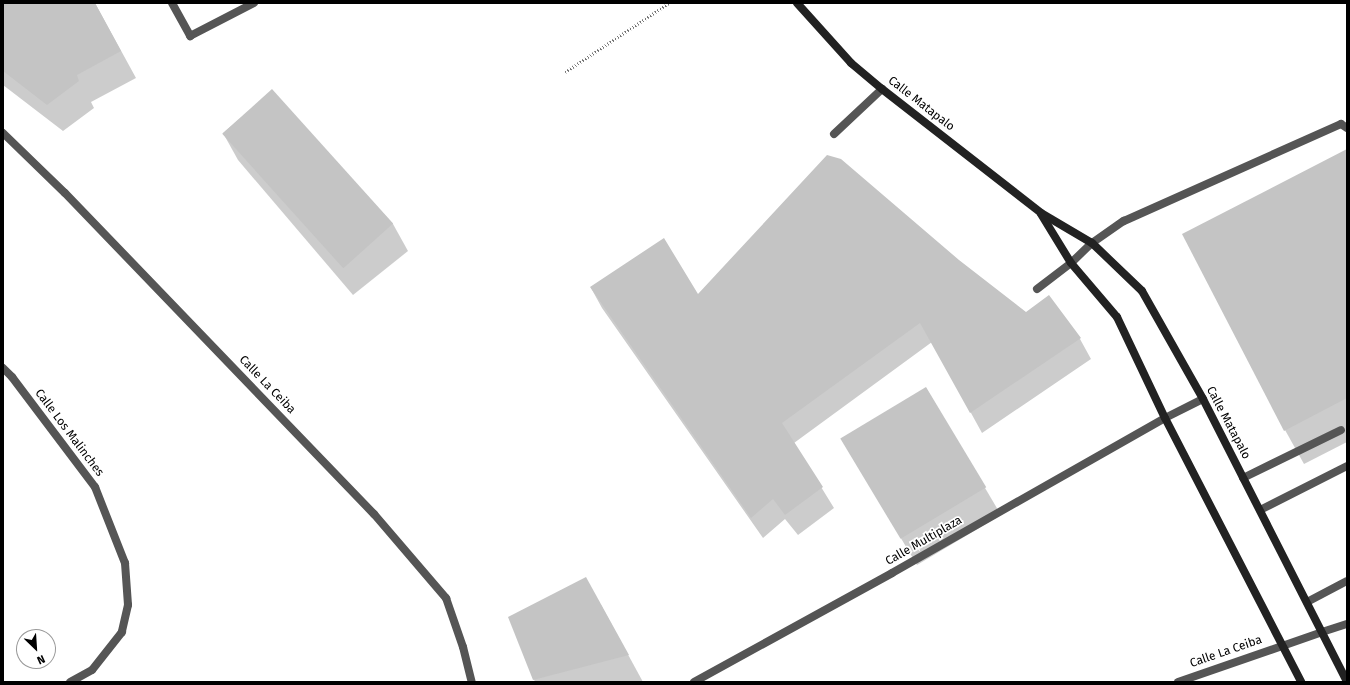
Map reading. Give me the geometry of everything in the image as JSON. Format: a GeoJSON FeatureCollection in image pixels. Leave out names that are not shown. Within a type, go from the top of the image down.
{"type":"FeatureCollection","features":[{"type":"Feature","properties":{"kind":"street"},"geometry":{"type":"LineString","coordinates":[[172,3],[190,36],[254,3]]}},
{"type":"Feature","properties":{"kind":"street","name":"Calle Matapalo"},"geometry":{"type":"LineString","coordinates":[[797,3],[851,63],[882,89],[1041,213],[1092,242],[1142,291],[1203,399],[1347,682]]}},
{"type":"Feature","properties":{"kind":"street"},"geometry":{"type":"LineString","coordinates":[[834,134],[882,89]]}},
{"type":"Feature","properties":{"kind":"street"},"geometry":{"type":"LineString","coordinates":[[1037,289],[1071,263],[1092,242],[1124,221],[1341,124],[1347,128]]}},
{"type":"Feature","properties":{"kind":"street","name":"Calle La Ceiba"},"geometry":{"type":"LineString","coordinates":[[3,133],[66,193],[374,514],[446,598],[463,647],[472,682]]}},
{"type":"Feature","properties":{"kind":"street","name":"Calle Matapalo"},"geometry":{"type":"LineString","coordinates":[[1041,213],[1071,263],[1117,317],[1165,418],[1301,682]]}},
{"type":"Feature","properties":{"kind":"street","name":"Calle Los Malinches"},"geometry":{"type":"LineString","coordinates":[[3,368],[12,377],[95,487],[125,563],[128,605],[122,632],[92,670],[70,682]]}},
{"type":"Feature","properties":{"kind":"street","name":"Calle Multiplaza"},"geometry":{"type":"LineString","coordinates":[[694,682],[892,573],[1165,418],[1203,399]]}},
{"type":"Feature","properties":{"kind":"street"},"geometry":{"type":"LineString","coordinates":[[1243,478],[1341,430]]}},
{"type":"Feature","properties":{"kind":"street"},"geometry":{"type":"LineString","coordinates":[[1260,510],[1347,466]]}},
{"type":"Feature","properties":{"kind":"street"},"geometry":{"type":"LineString","coordinates":[[1307,602],[1347,581]]}},
{"type":"Feature","properties":{"kind":"street"},"geometry":{"type":"LineString","coordinates":[[1283,645],[1347,624]]}},
{"type":"Feature","properties":{"kind":"street","name":"Calle La Ceiba"},"geometry":{"type":"LineString","coordinates":[[1178,682],[1283,645]]}},
{"type":"Feature","properties":{"kind":"path"},"geometry":{"type":"LineString","coordinates":[[565,72],[669,3]]}},
{"type":"Feature","properties":{"kind":"building"},"geometry":{"type":"Polygon","coordinates":[[[3,3],[95,3],[121,51],[77,75],[79,81],[47,105],[3,71],[3,3]]]}},
{"type":"Feature","properties":{"kind":"building"},"geometry":{"type":"Polygon","coordinates":[[[272,89],[393,224],[343,268],[222,134],[272,89]]]}},
{"type":"Feature","properties":{"kind":"building"},"geometry":{"type":"Polygon","coordinates":[[[1347,149],[1347,398],[1284,431],[1182,234],[1347,149]]]}},
{"type":"Feature","properties":{"kind":"building"},"geometry":{"type":"Polygon","coordinates":[[[827,155],[841,159],[959,260],[1026,312],[1049,295],[1081,338],[970,413],[920,323],[782,423],[823,487],[785,515],[773,499],[751,518],[590,287],[664,238],[698,294],[827,155]]]}},
{"type":"Feature","properties":{"kind":"building"},"geometry":{"type":"Polygon","coordinates":[[[926,387],[986,487],[901,539],[840,439],[926,387]]]}},
{"type":"Feature","properties":{"kind":"building"},"geometry":{"type":"Polygon","coordinates":[[[586,577],[629,655],[533,680],[508,617],[586,577]]]}}]}
